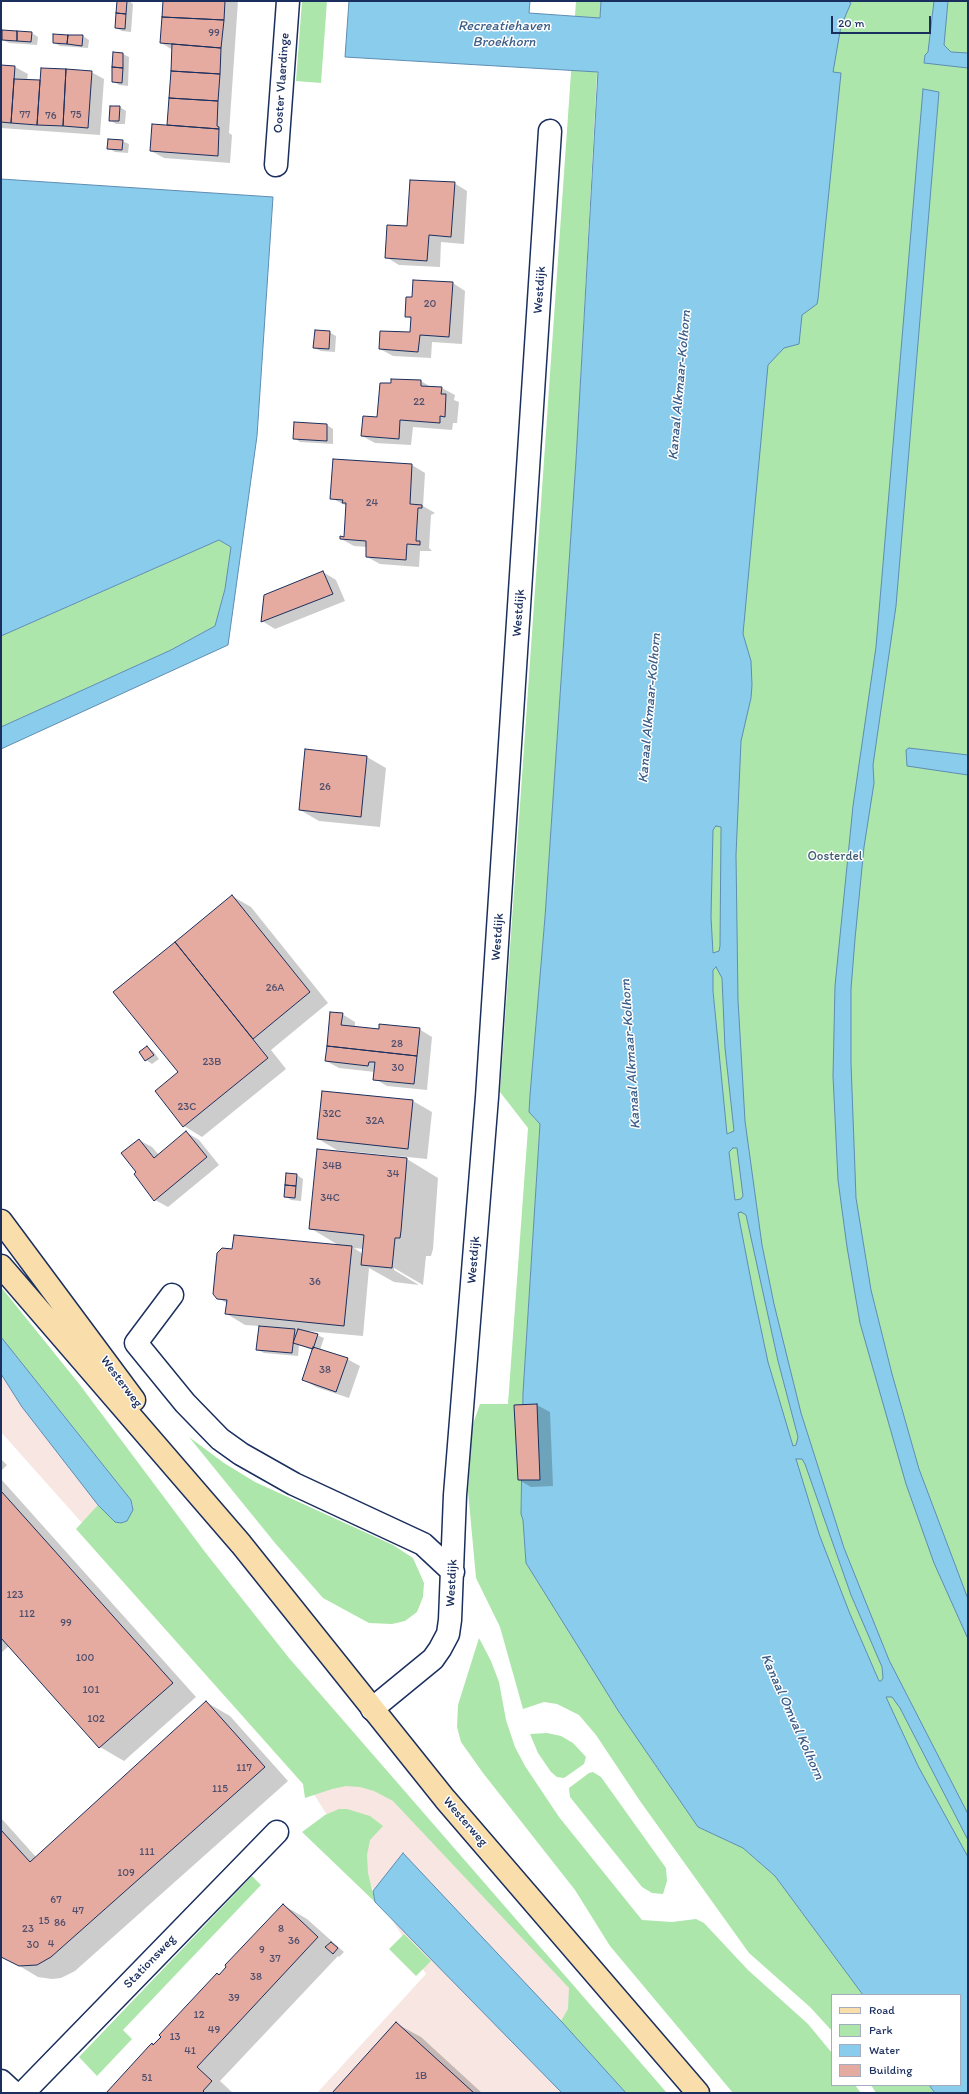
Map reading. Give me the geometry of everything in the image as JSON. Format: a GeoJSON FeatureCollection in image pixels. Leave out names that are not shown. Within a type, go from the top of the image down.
{"type":"FeatureCollection","features":[{"type":"Feature","properties":{"kind":"main road","name":"Westerweg"},"geometry":{"type":"LineString","coordinates":[[1,1221],[241,1544],[372,1709],[445,1799],[698,2093]]}},
{"type":"Feature","properties":{"kind":"main road","name":"Westerweg"},"geometry":{"type":"LineString","coordinates":[[1,1266],[241,1544]]}},
{"type":"Feature","properties":{"kind":"street","name":"Ooster Vlaerdinge"},"geometry":{"type":"LineString","coordinates":[[276,165],[288,1]]}},
{"type":"Feature","properties":{"kind":"street","name":"Westdijk"},"geometry":{"type":"LineString","coordinates":[[372,1709],[432,1659],[440,1649],[448,1634],[450,1620],[456,1488],[488,1081],[550,131]]}},
{"type":"Feature","properties":{"kind":"street"},"geometry":{"type":"LineString","coordinates":[[172,1295],[136,1343],[185,1403],[220,1439],[241,1454],[329,1501],[422,1544],[453,1572]]}},
{"type":"Feature","properties":{"kind":"street","name":"Stationsweg"},"geometry":{"type":"LineString","coordinates":[[23,2093],[277,1832]]}},
{"type":"Feature","properties":{"kind":"street"},"geometry":{"type":"LineString","coordinates":[[1,2081],[14,2093]]}},
{"type":"Feature","properties":{"kind":"shaded area"},"geometry":{"type":"Polygon","coordinates":[[[1,1317],[119,1464],[574,1990],[654,2093],[317,2093],[426,1974],[292,1759],[1,1432],[1,1317]]]}},
{"type":"Feature","properties":{"kind":"green space"},"geometry":{"type":"Polygon","coordinates":[[[302,1],[327,1],[321,83],[296,81],[302,1]]]}},
{"type":"Feature","properties":{"kind":"green space"},"geometry":{"type":"Polygon","coordinates":[[[576,1],[601,1],[576,460],[545,917],[529,1112],[540,1124],[523,1393],[521,1514],[523,1520],[526,1563],[619,1712],[698,1827],[743,1848],[775,1876],[862,1994],[831,1994],[831,2030],[810,2007],[749,1953],[640,1801],[596,1735],[579,1715],[557,1704],[544,1702],[523,1709],[500,1627],[476,1578],[468,1491],[472,1427],[480,1404],[508,1404],[528,1128],[500,1092],[576,1]]]}},
{"type":"Feature","properties":{"kind":"green space","name":"Oosterdel"},"geometry":{"type":"Polygon","coordinates":[[[793,1],[968,1],[968,1875],[822,1567],[733,1252],[701,830],[793,1]]]}},
{"type":"Feature","properties":{"kind":"green space"},"geometry":{"type":"Polygon","coordinates":[[[219,540],[231,547],[225,589],[215,626],[171,650],[1,727],[1,636],[219,540]]]}},
{"type":"Feature","properties":{"kind":"green space"},"geometry":{"type":"Polygon","coordinates":[[[1,1287],[80,1385],[205,1552],[289,1658],[667,2093],[626,2093],[561,2021],[568,2009],[569,1988],[393,1801],[374,1791],[360,1787],[346,1786],[305,1798],[303,1784],[76,1529],[98,1505],[115,1522],[133,1506],[131,1500],[1,1337],[1,1287]]]}},
{"type":"Feature","properties":{"kind":"green space"},"geometry":{"type":"Polygon","coordinates":[[[189,1437],[224,1463],[255,1482],[393,1545],[413,1558],[424,1583],[423,1597],[417,1612],[405,1621],[392,1624],[369,1623],[323,1598],[275,1543],[189,1437]]]}},
{"type":"Feature","properties":{"kind":"green space"},"geometry":{"type":"Polygon","coordinates":[[[479,1638],[491,1661],[499,1682],[506,1720],[515,1747],[525,1766],[559,1817],[642,1920],[672,1922],[696,1919],[704,1923],[748,1970],[808,2024],[831,2052],[831,2086],[856,2086],[861,2093],[733,2093],[610,1946],[575,1890],[483,1773],[461,1742],[457,1727],[458,1705],[479,1638]]]}},
{"type":"Feature","properties":{"kind":"green space"},"geometry":{"type":"Polygon","coordinates":[[[547,1733],[561,1736],[573,1743],[586,1757],[584,1764],[564,1778],[557,1777],[551,1772],[538,1753],[530,1734],[547,1733]]]}},
{"type":"Feature","properties":{"kind":"green space"},"geometry":{"type":"Polygon","coordinates":[[[593,1772],[601,1777],[666,1868],[667,1881],[663,1894],[652,1893],[642,1887],[570,1797],[569,1788],[589,1773],[593,1772]]]}},
{"type":"Feature","properties":{"kind":"green space"},"geometry":{"type":"Polygon","coordinates":[[[339,1809],[347,1809],[370,1816],[383,1826],[370,1840],[367,1855],[368,1873],[375,1902],[302,1832],[325,1815],[339,1809]]]}},
{"type":"Feature","properties":{"kind":"green space"},"geometry":{"type":"Polygon","coordinates":[[[252,1876],[261,1885],[123,2030],[132,2039],[97,2076],[79,2057],[252,1876]]]}},
{"type":"Feature","properties":{"kind":"green space"},"geometry":{"type":"Polygon","coordinates":[[[404,1934],[431,1961],[416,1976],[389,1949],[404,1934]]]}},
{"type":"Feature","properties":{"kind":"green space"},"geometry":{"type":"Polygon","coordinates":[[[872,2086],[930,2086],[935,2093],[876,2093],[872,2086]]]}},
{"type":"Feature","properties":{"kind":"water"},"geometry":{"type":"Polygon","coordinates":[[[349,1],[530,1],[529,13],[600,18],[601,1],[848,1],[851,3],[841,26],[833,72],[841,73],[817,304],[802,315],[799,344],[784,348],[768,365],[743,634],[751,661],[752,685],[751,698],[741,741],[736,855],[738,1000],[745,1121],[762,1245],[774,1304],[801,1413],[844,1548],[889,1660],[968,1814],[968,1840],[900,1708],[892,1697],[886,1697],[918,1766],[968,1857],[968,2093],[935,2093],[930,2086],[961,2086],[961,1994],[862,1994],[775,1876],[743,1848],[698,1827],[619,1712],[526,1563],[523,1520],[521,1514],[523,1393],[540,1124],[529,1112],[545,917],[576,460],[598,72],[345,57],[349,1]],[[716,826],[713,830],[711,917],[713,953],[719,951],[720,946],[721,827],[716,826]],[[716,967],[713,970],[713,991],[727,1134],[734,1131],[725,1048],[722,978],[716,967]],[[733,1148],[729,1152],[735,1200],[741,1199],[743,1196],[737,1148],[733,1148]],[[741,1212],[738,1213],[768,1362],[793,1446],[796,1445],[798,1437],[778,1361],[746,1215],[741,1212]],[[796,1459],[819,1534],[850,1614],[879,1681],[881,1681],[883,1678],[882,1667],[851,1595],[805,1464],[802,1459],[796,1459]]]}},
{"type":"Feature","properties":{"kind":"water"},"geometry":{"type":"Polygon","coordinates":[[[934,1],[948,1],[944,45],[951,52],[968,53],[968,68],[924,63],[925,55],[928,52],[934,1]]]}},
{"type":"Feature","properties":{"kind":"water"},"geometry":{"type":"Polygon","coordinates":[[[923,89],[939,92],[896,606],[873,765],[874,783],[864,847],[855,939],[851,989],[851,1063],[856,1198],[871,1290],[892,1374],[919,1469],[968,1599],[968,1639],[934,1563],[906,1484],[860,1323],[847,1247],[838,1180],[833,1076],[835,986],[853,806],[876,647],[923,89]]]}},
{"type":"Feature","properties":{"kind":"water"},"geometry":{"type":"Polygon","coordinates":[[[1,179],[273,197],[257,436],[228,645],[1,749],[1,727],[171,650],[215,626],[225,589],[231,547],[219,540],[1,636],[1,179]]]}},
{"type":"Feature","properties":{"kind":"water"},"geometry":{"type":"Polygon","coordinates":[[[909,748],[968,755],[968,775],[907,766],[906,750],[909,748]]]}},
{"type":"Feature","properties":{"kind":"water"},"geometry":{"type":"Polygon","coordinates":[[[1,1337],[131,1500],[133,1510],[127,1521],[121,1523],[115,1522],[98,1505],[22,1407],[1,1374],[1,1337]]]}},
{"type":"Feature","properties":{"kind":"water"},"geometry":{"type":"Polygon","coordinates":[[[403,1853],[561,2021],[626,2093],[562,2093],[375,1902],[373,1891],[403,1853]]]}},
{"type":"Feature","properties":{"kind":"building"},"geometry":{"type":"Polygon","coordinates":[[[117,1],[127,1],[126,14],[116,13],[117,1]]]}},
{"type":"Feature","properties":{"kind":"building"},"geometry":{"type":"Polygon","coordinates":[[[163,1],[225,1],[224,20],[162,17],[163,1]]]}},
{"type":"Feature","properties":{"kind":"building"},"geometry":{"type":"Polygon","coordinates":[[[116,13],[126,14],[125,29],[115,28],[116,13]]]}},
{"type":"Feature","properties":{"kind":"building"},"geometry":{"type":"Polygon","coordinates":[[[162,17],[224,20],[221,48],[160,43],[162,17]]]}},
{"type":"Feature","properties":{"kind":"building"},"geometry":{"type":"Polygon","coordinates":[[[2,30],[17,31],[17,41],[2,40],[2,30]]]}},
{"type":"Feature","properties":{"kind":"building"},"geometry":{"type":"Polygon","coordinates":[[[17,31],[32,32],[31,42],[17,41],[17,31]]]}},
{"type":"Feature","properties":{"kind":"building"},"geometry":{"type":"Polygon","coordinates":[[[53,34],[68,35],[67,44],[53,43],[53,34]]]}},
{"type":"Feature","properties":{"kind":"building"},"geometry":{"type":"Polygon","coordinates":[[[68,35],[83,35],[82,46],[67,44],[68,35]]]}},
{"type":"Feature","properties":{"kind":"building"},"geometry":{"type":"Polygon","coordinates":[[[172,44],[221,48],[220,74],[171,71],[172,44]]]}},
{"type":"Feature","properties":{"kind":"building"},"geometry":{"type":"Polygon","coordinates":[[[113,52],[123,53],[123,68],[112,67],[113,52]]]}},
{"type":"Feature","properties":{"kind":"building"},"geometry":{"type":"Polygon","coordinates":[[[1,65],[15,66],[11,123],[1,122],[1,65]]]}},
{"type":"Feature","properties":{"kind":"building"},"geometry":{"type":"Polygon","coordinates":[[[112,67],[123,68],[122,83],[112,82],[112,67]]]}},
{"type":"Feature","properties":{"kind":"building"},"geometry":{"type":"Polygon","coordinates":[[[41,68],[66,69],[63,126],[37,125],[41,68]]]}},
{"type":"Feature","properties":{"kind":"building"},"geometry":{"type":"Polygon","coordinates":[[[66,69],[92,71],[88,128],[63,126],[66,69]]]}},
{"type":"Feature","properties":{"kind":"building"},"geometry":{"type":"Polygon","coordinates":[[[171,71],[220,74],[218,101],[169,98],[171,71]]]}},
{"type":"Feature","properties":{"kind":"building"},"geometry":{"type":"Polygon","coordinates":[[[14,79],[40,80],[37,125],[11,123],[14,79]]]}},
{"type":"Feature","properties":{"kind":"building"},"geometry":{"type":"Polygon","coordinates":[[[169,98],[218,101],[217,126],[219,129],[167,125],[169,98]]]}},
{"type":"Feature","properties":{"kind":"building"},"geometry":{"type":"Polygon","coordinates":[[[110,106],[120,106],[119,121],[109,121],[110,106]]]}},
{"type":"Feature","properties":{"kind":"building"},"geometry":{"type":"Polygon","coordinates":[[[152,124],[219,129],[218,156],[150,151],[152,124]]]}},
{"type":"Feature","properties":{"kind":"building"},"geometry":{"type":"Polygon","coordinates":[[[108,139],[123,140],[122,150],[107,149],[108,139]]]}},
{"type":"Feature","properties":{"kind":"building"},"geometry":{"type":"Polygon","coordinates":[[[410,180],[455,182],[451,237],[429,235],[427,261],[385,258],[387,225],[407,226],[410,180]]]}},
{"type":"Feature","properties":{"kind":"building"},"geometry":{"type":"Polygon","coordinates":[[[413,280],[453,282],[449,337],[420,335],[418,352],[379,349],[380,331],[410,332],[411,317],[405,317],[406,297],[412,297],[413,280]]]}},
{"type":"Feature","properties":{"kind":"building"},"geometry":{"type":"Polygon","coordinates":[[[315,330],[330,331],[329,349],[313,348],[315,330]]]}},
{"type":"Feature","properties":{"kind":"building"},"geometry":{"type":"Polygon","coordinates":[[[391,379],[421,380],[421,386],[442,387],[441,394],[446,394],[445,417],[440,416],[440,423],[400,420],[399,439],[361,436],[363,416],[377,417],[380,383],[391,383],[391,379]]]}},
{"type":"Feature","properties":{"kind":"building"},"geometry":{"type":"Polygon","coordinates":[[[294,422],[327,424],[327,441],[293,439],[294,422]]]}},
{"type":"Feature","properties":{"kind":"building"},"geometry":{"type":"Polygon","coordinates":[[[333,459],[412,464],[410,504],[422,505],[422,508],[418,508],[416,541],[420,541],[420,545],[407,544],[406,560],[366,557],[366,541],[340,539],[340,536],[344,537],[346,503],[342,503],[343,500],[330,499],[333,459]]]}},
{"type":"Feature","properties":{"kind":"building"},"geometry":{"type":"Polygon","coordinates":[[[323,571],[333,594],[261,622],[264,595],[323,571]]]}},
{"type":"Feature","properties":{"kind":"building"},"geometry":{"type":"Polygon","coordinates":[[[305,749],[367,756],[361,817],[299,810],[305,749]]]}},
{"type":"Feature","properties":{"kind":"building"},"geometry":{"type":"Polygon","coordinates":[[[232,895],[310,992],[253,1039],[175,942],[232,895]]]}},
{"type":"Feature","properties":{"kind":"building"},"geometry":{"type":"Polygon","coordinates":[[[175,942],[268,1058],[183,1127],[155,1091],[178,1072],[113,992],[175,942]]]}},
{"type":"Feature","properties":{"kind":"building"},"geometry":{"type":"Polygon","coordinates":[[[330,1012],[343,1013],[341,1025],[379,1029],[379,1024],[420,1028],[417,1056],[327,1046],[330,1012]]]}},
{"type":"Feature","properties":{"kind":"building"},"geometry":{"type":"Polygon","coordinates":[[[147,1046],[154,1055],[145,1061],[139,1052],[147,1046]]]}},
{"type":"Feature","properties":{"kind":"building"},"geometry":{"type":"Polygon","coordinates":[[[327,1046],[417,1056],[414,1084],[373,1080],[375,1062],[369,1062],[368,1066],[325,1061],[327,1046]]]}},
{"type":"Feature","properties":{"kind":"building"},"geometry":{"type":"Polygon","coordinates":[[[322,1091],[413,1100],[408,1149],[317,1139],[322,1091]]]}},
{"type":"Feature","properties":{"kind":"building"},"geometry":{"type":"Polygon","coordinates":[[[186,1131],[207,1157],[154,1201],[134,1174],[136,1172],[121,1153],[139,1139],[154,1158],[186,1131]]]}},
{"type":"Feature","properties":{"kind":"building"},"geometry":{"type":"Polygon","coordinates":[[[317,1149],[407,1158],[401,1231],[400,1238],[395,1238],[392,1268],[361,1265],[364,1235],[309,1229],[317,1149]]]}},
{"type":"Feature","properties":{"kind":"building"},"geometry":{"type":"Polygon","coordinates":[[[286,1173],[297,1174],[296,1186],[285,1185],[286,1173]]]}},
{"type":"Feature","properties":{"kind":"building"},"geometry":{"type":"Polygon","coordinates":[[[285,1185],[296,1186],[295,1198],[284,1197],[285,1185]]]}},
{"type":"Feature","properties":{"kind":"building"},"geometry":{"type":"Polygon","coordinates":[[[234,1235],[352,1246],[344,1326],[225,1314],[227,1300],[217,1299],[213,1294],[217,1253],[222,1248],[232,1249],[234,1235]]]}},
{"type":"Feature","properties":{"kind":"building"},"geometry":{"type":"Polygon","coordinates":[[[259,1326],[295,1329],[292,1353],[256,1350],[259,1326]]]}},
{"type":"Feature","properties":{"kind":"building"},"geometry":{"type":"Polygon","coordinates":[[[298,1329],[318,1334],[313,1349],[293,1343],[298,1329]]]}},
{"type":"Feature","properties":{"kind":"building"},"geometry":{"type":"Polygon","coordinates":[[[313,1347],[348,1358],[336,1392],[302,1380],[313,1347]]]}},
{"type":"Feature","properties":{"kind":"building"},"geometry":{"type":"Polygon","coordinates":[[[537,1404],[540,1480],[518,1480],[514,1405],[537,1404]]]}},
{"type":"Feature","properties":{"kind":"building"},"geometry":{"type":"Polygon","coordinates":[[[1,1491],[173,1683],[99,1748],[1,1638],[1,1491]]]}},
{"type":"Feature","properties":{"kind":"building"},"geometry":{"type":"Polygon","coordinates":[[[206,1701],[265,1767],[51,1957],[37,1965],[19,1966],[1,1957],[1,1830],[30,1862],[206,1701]]]}},
{"type":"Feature","properties":{"kind":"building"},"geometry":{"type":"Polygon","coordinates":[[[283,1904],[318,1937],[197,2067],[212,2081],[203,2091],[205,2093],[106,2093],[149,2046],[152,2043],[153,2045],[161,2037],[159,2035],[217,1973],[219,1975],[226,1967],[225,1965],[283,1904]]]}},
{"type":"Feature","properties":{"kind":"building"},"geometry":{"type":"Polygon","coordinates":[[[331,1942],[338,1948],[333,1954],[325,1947],[331,1942]]]}},
{"type":"Feature","properties":{"kind":"building"},"geometry":{"type":"Polygon","coordinates":[[[396,2022],[474,2093],[332,2093],[396,2022]]]}},
{"type":"Feature","properties":{"kind":"water label","name":"Recreatiehaven Broekhorn"},"geometry":{"type":"Point","coordinates":[504,34]}},
{"type":"Feature","properties":{"kind":"water label","name":"Kanaal Alkmaar-Kolhorn"},"geometry":{"type":"Point","coordinates":[680,385]}},
{"type":"Feature","properties":{"kind":"water label","name":"Kanaal Alkmaar-Kolhorn"},"geometry":{"type":"Point","coordinates":[650,708]}},
{"type":"Feature","properties":{"kind":"water label","name":"Kanaal Alkmaar-Kolhorn"},"geometry":{"type":"Point","coordinates":[631,1054]}},
{"type":"Feature","properties":{"kind":"water label","name":"Kanaal Omval Kolhorn"},"geometry":{"type":"Point","coordinates":[792,1717]}}]}
